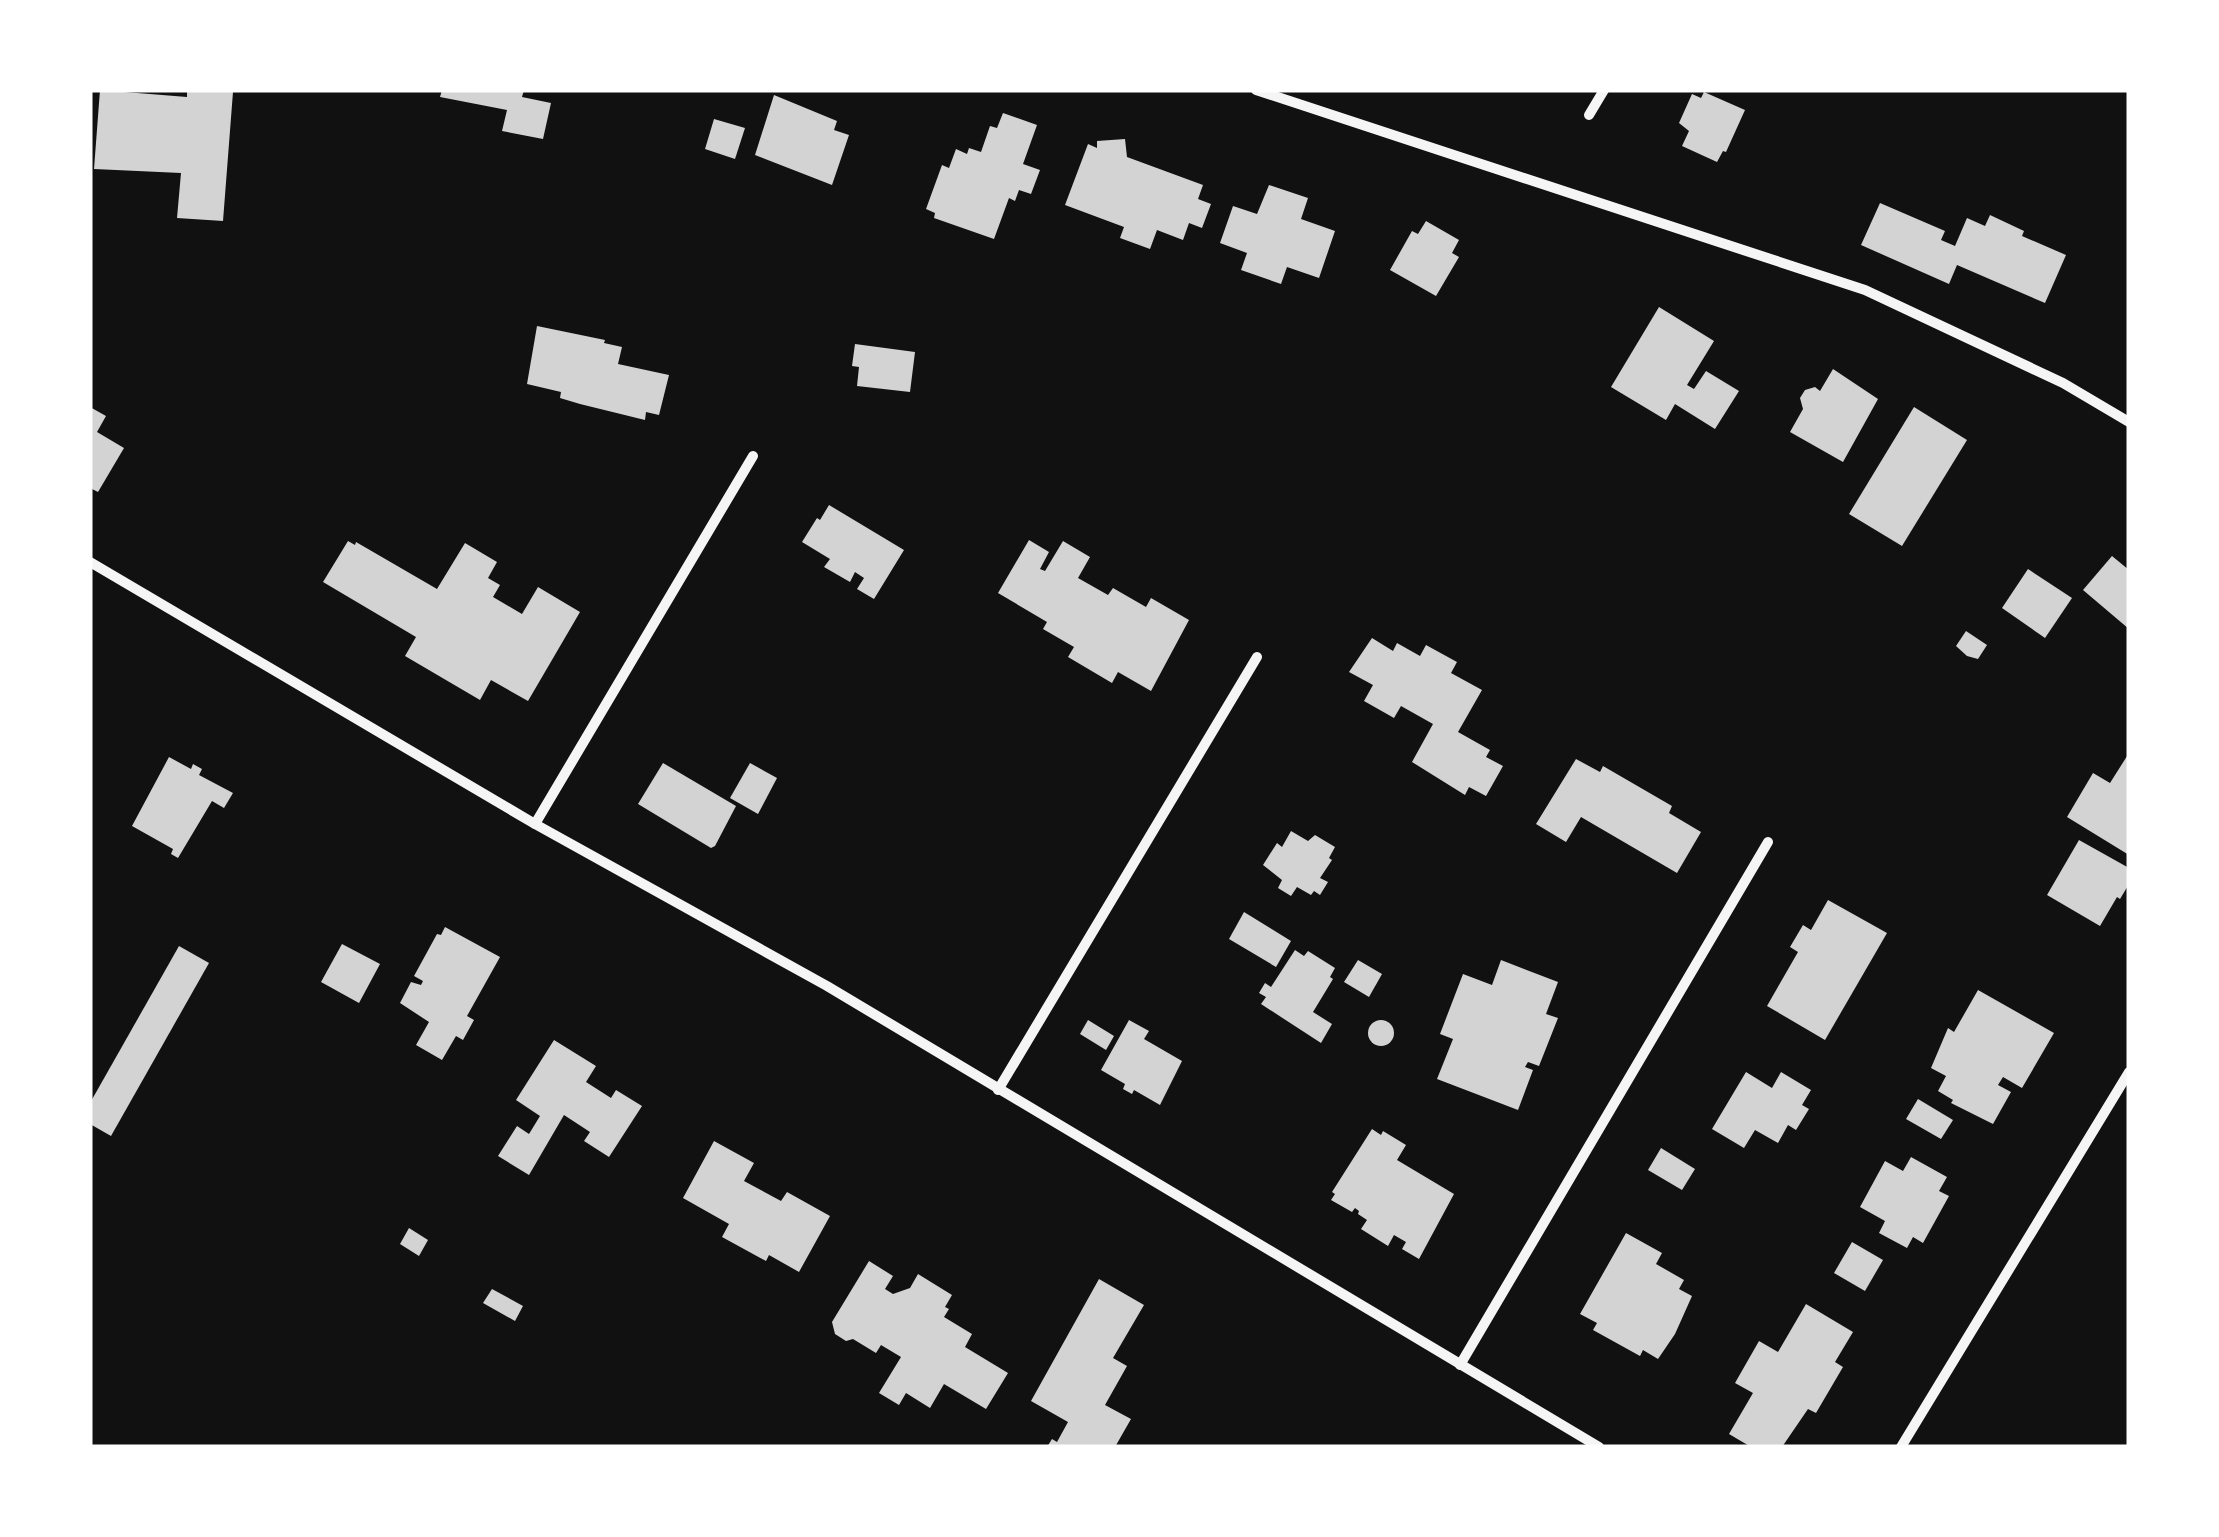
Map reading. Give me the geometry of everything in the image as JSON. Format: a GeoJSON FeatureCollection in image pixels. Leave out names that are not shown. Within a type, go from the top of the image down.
{"type":"FeatureCollection","features":[{"type":"Feature","properties":{"kind":"street"},"geometry":{"type":"LineString","coordinates":[[1256,90],[1865,290],[2063,383],[2129,422]]}},
{"type":"Feature","properties":{"kind":"street"},"geometry":{"type":"LineString","coordinates":[[1589,115],[1604,90]]}},
{"type":"Feature","properties":{"kind":"street"},"geometry":{"type":"LineString","coordinates":[[536,824],[753,456]]}},
{"type":"Feature","properties":{"kind":"street"},"geometry":{"type":"LineString","coordinates":[[90,562],[536,824],[826,986],[1599,1447]]}},
{"type":"Feature","properties":{"kind":"street"},"geometry":{"type":"LineString","coordinates":[[998,1090],[1257,657]]}},
{"type":"Feature","properties":{"kind":"street"},"geometry":{"type":"LineString","coordinates":[[1460,1364],[1768,842]]}},
{"type":"Feature","properties":{"kind":"street"},"geometry":{"type":"LineString","coordinates":[[1902,1447],[2129,1072]]}},
{"type":"Feature","properties":{"kind":"building"},"geometry":{"type":"Polygon","coordinates":[[[100,90],[187,97],[187,90],[233,92],[223,221],[177,218],[181,173],[94,169],[100,90]]]}},
{"type":"Feature","properties":{"kind":"building"},"geometry":{"type":"Polygon","coordinates":[[[442,90],[524,90],[522,97],[551,103],[543,139],[502,131],[507,110],[440,97],[442,90]]]}},
{"type":"Feature","properties":{"kind":"building"},"geometry":{"type":"Polygon","coordinates":[[[1704,92],[1745,110],[1726,152],[1717,162],[1682,146],[1689,131],[1679,123],[1692,94],[1701,98],[1704,92]]]}},
{"type":"Feature","properties":{"kind":"building"},"geometry":{"type":"Polygon","coordinates":[[[774,95],[837,121],[834,130],[849,135],[832,185],[755,155],[774,95]]]}},
{"type":"Feature","properties":{"kind":"building"},"geometry":{"type":"Polygon","coordinates":[[[1003,113],[1037,125],[1023,164],[1040,170],[1031,194],[1019,190],[1015,201],[1009,198],[994,239],[934,218],[935,213],[926,209],[942,165],[949,168],[956,149],[967,154],[969,148],[981,152],[990,126],[997,128],[1003,113]]]}},
{"type":"Feature","properties":{"kind":"building"},"geometry":{"type":"Polygon","coordinates":[[[714,119],[745,128],[735,159],[705,149],[714,119]]]}},
{"type":"Feature","properties":{"kind":"building"},"geometry":{"type":"Polygon","coordinates":[[[1125,139],[1127,157],[1203,185],[1198,199],[1211,204],[1202,228],[1189,223],[1183,240],[1157,230],[1150,249],[1120,238],[1124,227],[1065,205],[1088,144],[1097,148],[1097,141],[1125,139]]]}},
{"type":"Feature","properties":{"kind":"building"},"geometry":{"type":"Polygon","coordinates":[[[1269,185],[1308,198],[1301,219],[1335,231],[1319,278],[1287,267],[1281,284],[1241,270],[1247,253],[1220,243],[1233,206],[1257,214],[1269,185]]]}},
{"type":"Feature","properties":{"kind":"building"},"geometry":{"type":"Polygon","coordinates":[[[1880,203],[1945,231],[1941,240],[1955,246],[1967,218],[1985,226],[1990,215],[2024,231],[2022,236],[2066,255],[2045,303],[1957,265],[1949,284],[1861,245],[1880,203]]]}},
{"type":"Feature","properties":{"kind":"building"},"geometry":{"type":"Polygon","coordinates":[[[1426,221],[1459,240],[1452,253],[1459,257],[1436,296],[1390,270],[1412,231],[1418,234],[1426,221]]]}},
{"type":"Feature","properties":{"kind":"building"},"geometry":{"type":"Polygon","coordinates":[[[1659,307],[1714,341],[1687,385],[1694,389],[1706,371],[1739,391],[1715,429],[1675,404],[1666,420],[1611,387],[1659,307]]]}},
{"type":"Feature","properties":{"kind":"building"},"geometry":{"type":"Polygon","coordinates":[[[537,326],[605,340],[604,343],[622,347],[618,364],[669,375],[659,415],[646,412],[645,420],[560,398],[561,392],[527,384],[537,326]]]}},
{"type":"Feature","properties":{"kind":"building"},"geometry":{"type":"Polygon","coordinates":[[[855,344],[915,352],[910,392],[857,386],[859,367],[852,366],[855,344]]]}},
{"type":"Feature","properties":{"kind":"building"},"geometry":{"type":"Polygon","coordinates":[[[1833,369],[1878,399],[1843,462],[1790,432],[1803,409],[1800,398],[1805,390],[1815,387],[1820,391],[1833,369]]]}},
{"type":"Feature","properties":{"kind":"building"},"geometry":{"type":"Polygon","coordinates":[[[90,407],[106,416],[97,432],[124,448],[98,492],[90,488],[90,407]]]}},
{"type":"Feature","properties":{"kind":"building"},"geometry":{"type":"Polygon","coordinates":[[[1914,407],[1967,440],[1902,546],[1849,514],[1914,407]]]}},
{"type":"Feature","properties":{"kind":"building"},"geometry":{"type":"Polygon","coordinates":[[[829,505],[904,550],[874,599],[857,589],[864,578],[855,572],[850,582],[824,567],[830,559],[802,542],[829,505]]]}},
{"type":"Feature","properties":{"kind":"building"},"geometry":{"type":"Polygon","coordinates":[[[1029,540],[1049,552],[1040,569],[1045,571],[1063,541],[1090,557],[1078,578],[1108,595],[1113,588],[1146,607],[1151,598],[1189,620],[1151,691],[1118,672],[1112,683],[1068,657],[1074,647],[1043,629],[1047,622],[998,593],[1029,540]]]}},
{"type":"Feature","properties":{"kind":"building"},"geometry":{"type":"Polygon","coordinates":[[[348,541],[437,589],[465,543],[497,562],[488,578],[500,585],[493,597],[522,614],[538,587],[580,612],[528,701],[491,680],[480,700],[405,656],[416,637],[323,582],[348,541]]]}},
{"type":"Feature","properties":{"kind":"building"},"geometry":{"type":"Polygon","coordinates":[[[2112,556],[2129,570],[2129,629],[2083,590],[2112,556]]]}},
{"type":"Feature","properties":{"kind":"building"},"geometry":{"type":"Polygon","coordinates":[[[2028,569],[2072,598],[2045,638],[2002,608],[2028,569]]]}},
{"type":"Feature","properties":{"kind":"building"},"geometry":{"type":"Polygon","coordinates":[[[1966,631],[1987,645],[1978,659],[1967,656],[1956,646],[1966,631]]]}},
{"type":"Feature","properties":{"kind":"building"},"geometry":{"type":"Polygon","coordinates":[[[1372,638],[1393,651],[1397,643],[1420,656],[1426,645],[1457,662],[1451,673],[1482,690],[1458,732],[1490,750],[1486,757],[1503,766],[1486,796],[1469,787],[1465,795],[1412,762],[1433,724],[1401,706],[1394,718],[1364,701],[1373,685],[1349,672],[1372,638]]]}},
{"type":"Feature","properties":{"kind":"building"},"geometry":{"type":"Polygon","coordinates":[[[2129,753],[2129,855],[2067,817],[2093,773],[2110,783],[2129,753]]]}},
{"type":"Feature","properties":{"kind":"building"},"geometry":{"type":"Polygon","coordinates":[[[169,757],[191,769],[193,764],[202,769],[199,775],[233,793],[224,808],[212,801],[178,858],[171,854],[173,849],[132,826],[169,757]]]}},
{"type":"Feature","properties":{"kind":"building"},"geometry":{"type":"Polygon","coordinates":[[[1576,759],[1600,772],[1603,766],[1672,806],[1669,813],[1701,832],[1677,873],[1581,817],[1566,842],[1536,824],[1576,759]]]}},
{"type":"Feature","properties":{"kind":"building"},"geometry":{"type":"Polygon","coordinates":[[[663,763],[736,806],[715,846],[711,848],[638,804],[663,763]]]}},
{"type":"Feature","properties":{"kind":"building"},"geometry":{"type":"Polygon","coordinates":[[[750,763],[777,778],[758,814],[730,798],[750,763]]]}},
{"type":"Feature","properties":{"kind":"building"},"geometry":{"type":"Polygon","coordinates":[[[1291,831],[1308,841],[1315,835],[1335,847],[1320,878],[1328,882],[1320,895],[1297,887],[1291,896],[1278,888],[1282,880],[1263,865],[1277,843],[1282,847],[1291,831]]]}},
{"type":"Feature","properties":{"kind":"building"},"geometry":{"type":"Polygon","coordinates":[[[2079,840],[2129,868],[2129,884],[2100,926],[2047,895],[2079,840]]]}},
{"type":"Feature","properties":{"kind":"building"},"geometry":{"type":"Polygon","coordinates":[[[1828,900],[1887,933],[1825,1040],[1767,1006],[1798,952],[1790,947],[1803,925],[1811,930],[1828,900]]]}},
{"type":"Feature","properties":{"kind":"building"},"geometry":{"type":"Polygon","coordinates":[[[1244,912],[1291,941],[1276,967],[1229,939],[1244,912]]]}},
{"type":"Feature","properties":{"kind":"building"},"geometry":{"type":"Polygon","coordinates":[[[445,927],[500,957],[467,1016],[474,1020],[463,1040],[456,1036],[442,1060],[416,1045],[429,1022],[400,1003],[411,982],[421,985],[423,981],[414,976],[437,934],[441,935],[445,927]]]}},
{"type":"Feature","properties":{"kind":"building"},"geometry":{"type":"Polygon","coordinates":[[[342,944],[380,964],[359,1003],[321,982],[342,944]]]}},
{"type":"Feature","properties":{"kind":"building"},"geometry":{"type":"Polygon","coordinates":[[[179,946],[209,963],[111,1136],[90,1124],[90,1103],[179,946]]]}},
{"type":"Feature","properties":{"kind":"building"},"geometry":{"type":"Polygon","coordinates":[[[1295,950],[1304,956],[1308,951],[1335,968],[1330,977],[1333,979],[1313,1012],[1332,1024],[1321,1043],[1261,1004],[1266,997],[1259,993],[1265,983],[1271,987],[1295,950]]]}},
{"type":"Feature","properties":{"kind":"building"},"geometry":{"type":"Polygon","coordinates":[[[1358,960],[1382,974],[1369,997],[1344,982],[1358,960]]]}},
{"type":"Feature","properties":{"kind":"building"},"geometry":{"type":"Polygon","coordinates":[[[1501,960],[1558,982],[1546,1014],[1558,1018],[1539,1066],[1528,1062],[1525,1067],[1533,1070],[1518,1110],[1437,1079],[1453,1039],[1440,1034],[1463,974],[1492,985],[1501,960]]]}},
{"type":"Feature","properties":{"kind":"building"},"geometry":{"type":"Polygon","coordinates":[[[1978,990],[2054,1033],[2022,1088],[2003,1077],[1998,1085],[2011,1092],[1993,1124],[1951,1103],[1953,1100],[1938,1091],[1946,1076],[1931,1068],[1948,1028],[1954,1032],[1978,990]]]}},
{"type":"Feature","properties":{"kind":"building"},"geometry":{"type":"Polygon","coordinates":[[[1088,1020],[1114,1036],[1106,1050],[1080,1034],[1088,1020]]]}},
{"type":"Feature","properties":{"kind":"building"},"geometry":{"type":"Polygon","coordinates":[[[1129,1020],[1149,1031],[1144,1039],[1182,1061],[1160,1105],[1134,1090],[1132,1094],[1123,1089],[1125,1084],[1101,1070],[1129,1020]]]}},
{"type":"Feature","properties":{"kind":"building"},"geometry":{"type":"Polygon","coordinates":[[[1381,1020],[1390,1024],[1394,1033],[1390,1042],[1381,1046],[1372,1042],[1368,1033],[1372,1024],[1381,1020]]]}},
{"type":"Feature","properties":{"kind":"building"},"geometry":{"type":"Polygon","coordinates":[[[554,1040],[596,1066],[586,1082],[611,1098],[616,1090],[642,1106],[609,1157],[584,1141],[590,1132],[564,1115],[529,1175],[498,1156],[517,1126],[529,1134],[540,1116],[516,1100],[554,1040]]]}},
{"type":"Feature","properties":{"kind":"building"},"geometry":{"type":"Polygon","coordinates":[[[1746,1072],[1772,1088],[1781,1072],[1811,1090],[1802,1105],[1809,1109],[1796,1130],[1788,1125],[1778,1143],[1755,1130],[1744,1148],[1712,1129],[1746,1072]]]}},
{"type":"Feature","properties":{"kind":"building"},"geometry":{"type":"Polygon","coordinates":[[[1918,1099],[1953,1120],[1941,1139],[1906,1119],[1918,1099]]]}},
{"type":"Feature","properties":{"kind":"building"},"geometry":{"type":"Polygon","coordinates":[[[1372,1129],[1406,1145],[1397,1160],[1454,1194],[1419,1259],[1402,1249],[1406,1242],[1394,1235],[1388,1246],[1361,1229],[1367,1220],[1359,1211],[1355,1208],[1352,1212],[1331,1200],[1335,1194],[1332,1192],[1372,1129]]]}},
{"type":"Feature","properties":{"kind":"building"},"geometry":{"type":"Polygon","coordinates":[[[714,1141],[754,1163],[744,1181],[781,1201],[787,1192],[830,1216],[799,1272],[769,1255],[766,1261],[722,1237],[729,1224],[683,1198],[714,1141]]]}},
{"type":"Feature","properties":{"kind":"building"},"geometry":{"type":"Polygon","coordinates":[[[1661,1148],[1695,1169],[1682,1190],[1648,1170],[1661,1148]]]}},
{"type":"Feature","properties":{"kind":"building"},"geometry":{"type":"Polygon","coordinates":[[[1911,1157],[1947,1177],[1939,1191],[1949,1196],[1923,1243],[1913,1237],[1907,1248],[1879,1233],[1885,1221],[1860,1207],[1885,1161],[1903,1171],[1911,1157]]]}},
{"type":"Feature","properties":{"kind":"building"},"geometry":{"type":"Polygon","coordinates":[[[409,1228],[428,1240],[419,1256],[400,1244],[409,1228]]]}},
{"type":"Feature","properties":{"kind":"building"},"geometry":{"type":"Polygon","coordinates":[[[1626,1233],[1662,1253],[1656,1264],[1684,1280],[1679,1289],[1692,1296],[1675,1334],[1658,1359],[1643,1350],[1640,1356],[1593,1330],[1597,1323],[1580,1314],[1626,1233]]]}},
{"type":"Feature","properties":{"kind":"building"},"geometry":{"type":"Polygon","coordinates":[[[1852,1242],[1883,1260],[1865,1291],[1834,1273],[1852,1242]]]}},
{"type":"Feature","properties":{"kind":"building"},"geometry":{"type":"Polygon","coordinates":[[[869,1261],[893,1276],[885,1289],[893,1294],[910,1288],[918,1274],[952,1295],[944,1317],[972,1334],[965,1347],[1008,1373],[986,1409],[944,1384],[930,1408],[906,1393],[899,1405],[879,1393],[901,1357],[881,1345],[876,1353],[853,1339],[846,1341],[835,1334],[832,1322],[869,1261]]]}},
{"type":"Feature","properties":{"kind":"building"},"geometry":{"type":"Polygon","coordinates":[[[1099,1279],[1144,1305],[1113,1358],[1127,1366],[1105,1405],[1131,1419],[1115,1447],[1047,1447],[1052,1439],[1057,1442],[1068,1422],[1031,1401],[1099,1279]]]}},
{"type":"Feature","properties":{"kind":"building"},"geometry":{"type":"Polygon","coordinates":[[[492,1289],[523,1306],[515,1321],[483,1303],[492,1289]]]}},
{"type":"Feature","properties":{"kind":"building"},"geometry":{"type":"Polygon","coordinates":[[[1806,1304],[1853,1332],[1835,1362],[1843,1367],[1816,1413],[1808,1409],[1782,1447],[1751,1447],[1729,1434],[1753,1393],[1735,1383],[1759,1341],[1778,1352],[1806,1304]]]}}]}
